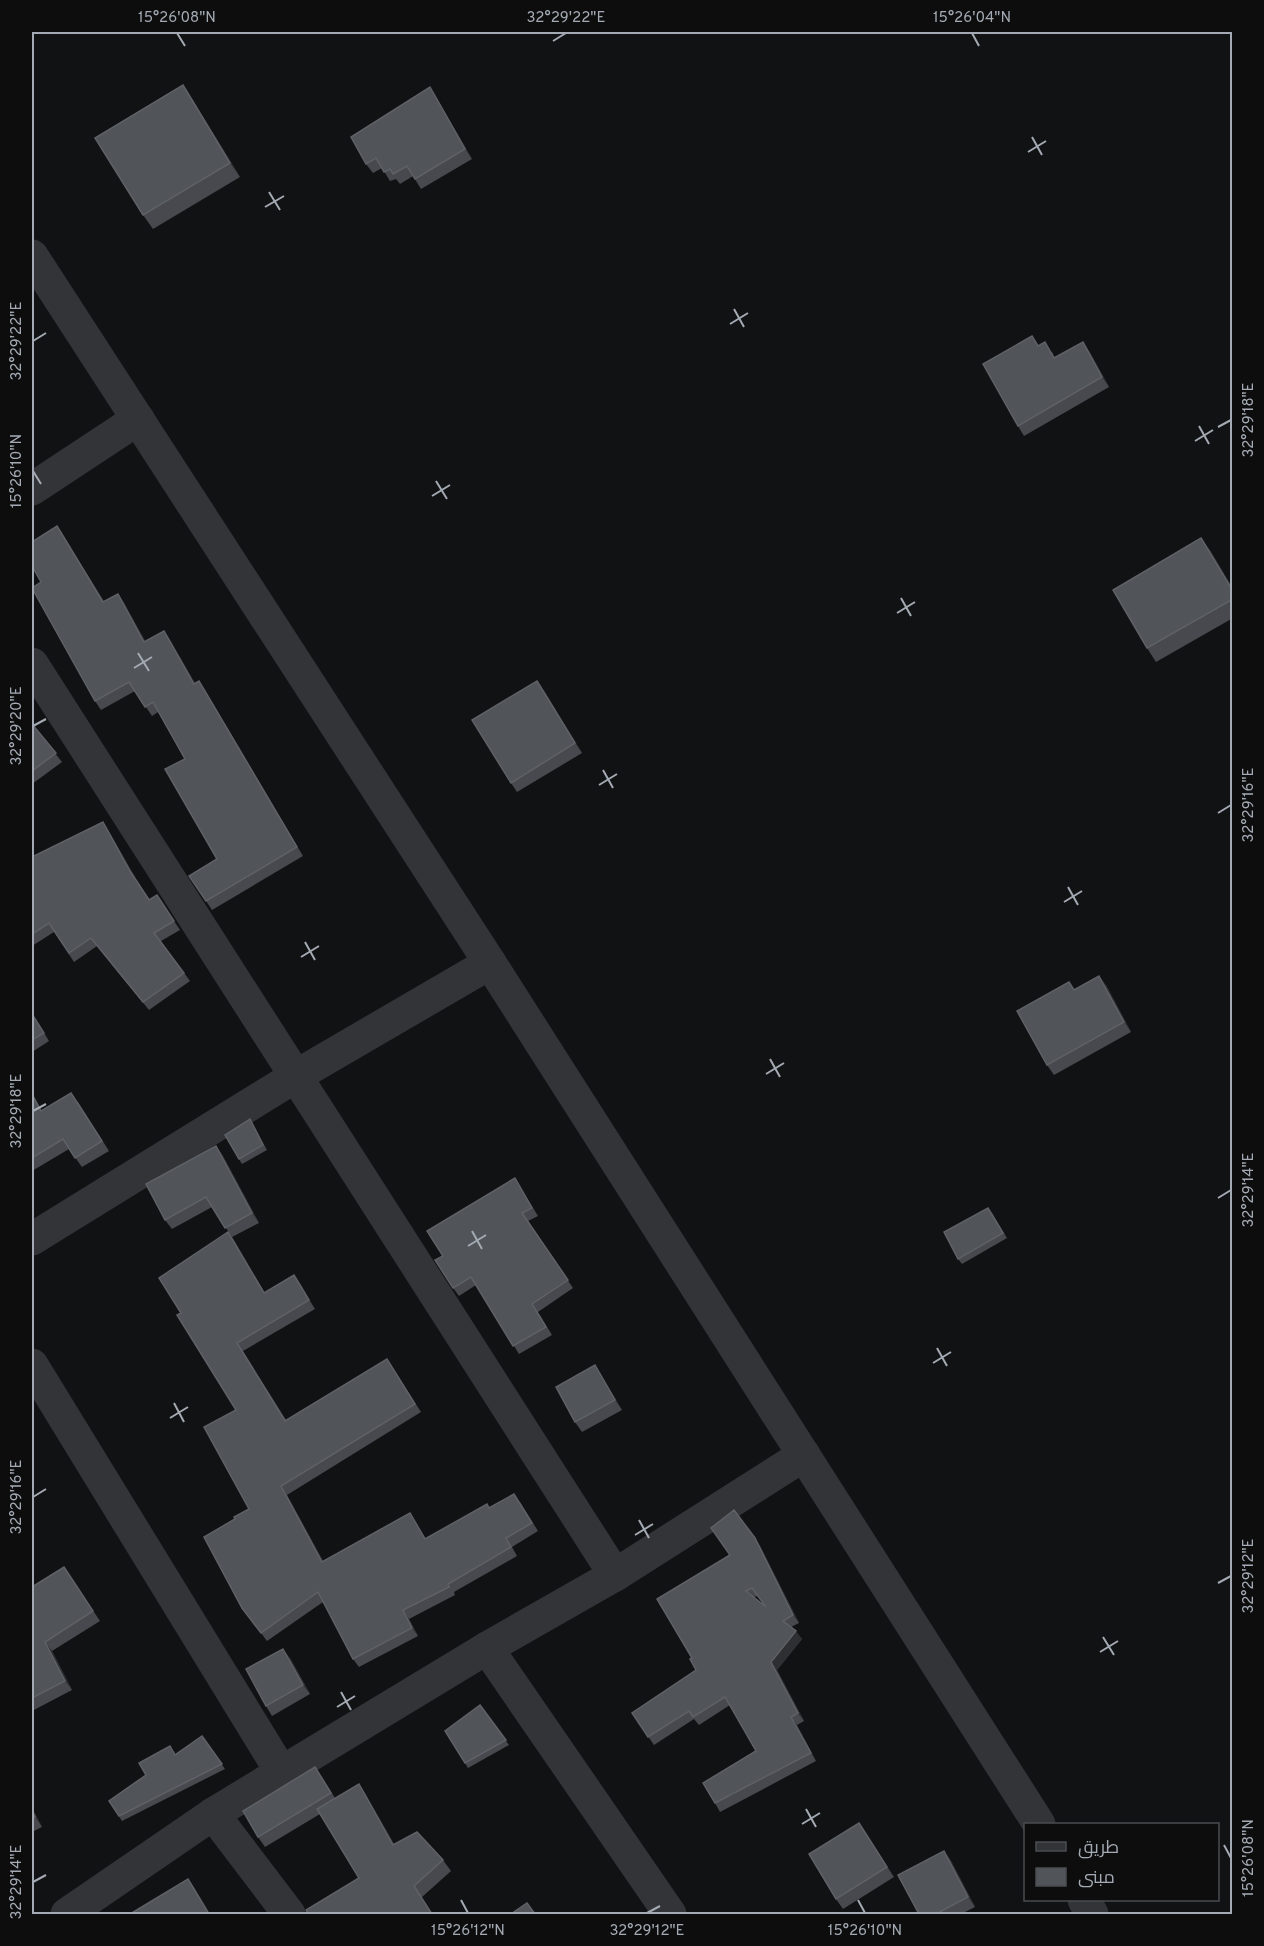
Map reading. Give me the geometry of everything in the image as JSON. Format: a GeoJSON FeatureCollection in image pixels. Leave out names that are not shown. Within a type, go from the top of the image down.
{"type":"FeatureCollection","features":[{"type":"Feature","properties":{"kind":"street"},"geometry":{"type":"LineString","coordinates":[[32,256],[490,963],[1038,1823]]}},
{"type":"Feature","properties":{"kind":"street"},"geometry":{"type":"LineString","coordinates":[[32,489],[138,419]]}},
{"type":"Feature","properties":{"kind":"street"},"geometry":{"type":"LineString","coordinates":[[32,664],[615,1575]]}},
{"type":"Feature","properties":{"kind":"street"},"geometry":{"type":"LineString","coordinates":[[32,1239],[296,1076],[490,963]]}},
{"type":"Feature","properties":{"kind":"street"},"geometry":{"type":"LineString","coordinates":[[32,1365],[282,1773]]}},
{"type":"Feature","properties":{"kind":"street"},"geometry":{"type":"LineString","coordinates":[[67,1914],[213,1814],[487,1648],[615,1575],[804,1455]]}},
{"type":"Feature","properties":{"kind":"street"},"geometry":{"type":"LineString","coordinates":[[487,1648],[670,1914]]}},
{"type":"Feature","properties":{"kind":"street"},"geometry":{"type":"LineString","coordinates":[[213,1814],[288,1914]]}},
{"type":"Feature","properties":{"kind":"building"},"geometry":{"type":"Polygon","coordinates":[[[183,85],[230,163],[143,215],[95,138],[183,85]]]}},
{"type":"Feature","properties":{"kind":"building"},"geometry":{"type":"Polygon","coordinates":[[[430,87],[465,149],[415,179],[407,166],[393,174],[390,169],[384,172],[376,158],[366,164],[351,137],[430,87]]]}},
{"type":"Feature","properties":{"kind":"building"},"geometry":{"type":"Polygon","coordinates":[[[1032,336],[1038,346],[1045,342],[1054,358],[1083,342],[1102,377],[1018,426],[983,364],[1032,336]]]}},
{"type":"Feature","properties":{"kind":"building"},"geometry":{"type":"Polygon","coordinates":[[[57,526],[103,602],[118,594],[144,642],[164,631],[194,684],[199,681],[297,847],[206,901],[189,876],[217,859],[165,769],[185,759],[153,702],[145,707],[129,682],[95,701],[32,588],[41,582],[32,566],[32,542],[57,526]]]}},
{"type":"Feature","properties":{"kind":"building"},"geometry":{"type":"Polygon","coordinates":[[[1201,538],[1233,591],[1233,599],[1147,648],[1113,590],[1201,538]]]}},
{"type":"Feature","properties":{"kind":"building"},"geometry":{"type":"Polygon","coordinates":[[[537,681],[575,743],[511,783],[472,720],[537,681]]]}},
{"type":"Feature","properties":{"kind":"building"},"geometry":{"type":"Polygon","coordinates":[[[32,724],[56,753],[32,771],[32,724]]]}},
{"type":"Feature","properties":{"kind":"building"},"geometry":{"type":"Polygon","coordinates":[[[103,822],[149,900],[157,895],[174,921],[154,933],[184,973],[143,1002],[91,938],[69,953],[49,923],[32,934],[32,857],[103,822]]]}},
{"type":"Feature","properties":{"kind":"building"},"geometry":{"type":"Polygon","coordinates":[[[1099,976],[1124,1022],[1047,1065],[1017,1011],[1069,982],[1074,990],[1099,976]]]}},
{"type":"Feature","properties":{"kind":"building"},"geometry":{"type":"Polygon","coordinates":[[[32,1014],[44,1033],[32,1040],[32,1014]]]}},
{"type":"Feature","properties":{"kind":"building"},"geometry":{"type":"Polygon","coordinates":[[[71,1093],[102,1141],[75,1158],[63,1139],[32,1158],[32,1094],[41,1111],[71,1093]]]}},
{"type":"Feature","properties":{"kind":"building"},"geometry":{"type":"Polygon","coordinates":[[[250,1119],[263,1145],[239,1159],[225,1135],[250,1119]]]}},
{"type":"Feature","properties":{"kind":"building"},"geometry":{"type":"Polygon","coordinates":[[[216,1146],[252,1213],[225,1228],[206,1197],[165,1220],[146,1184],[216,1146]]]}},
{"type":"Feature","properties":{"kind":"building"},"geometry":{"type":"Polygon","coordinates":[[[515,1178],[532,1208],[522,1213],[568,1280],[532,1304],[546,1327],[513,1346],[471,1277],[453,1288],[435,1260],[443,1256],[427,1231],[515,1178]]]}},
{"type":"Feature","properties":{"kind":"building"},"geometry":{"type":"Polygon","coordinates":[[[988,1208],[1003,1233],[958,1259],[944,1232],[988,1208]]]}},
{"type":"Feature","properties":{"kind":"building"},"geometry":{"type":"Polygon","coordinates":[[[228,1232],[264,1293],[294,1275],[309,1300],[237,1343],[285,1421],[387,1359],[415,1404],[281,1486],[322,1562],[410,1513],[425,1539],[487,1504],[489,1508],[514,1494],[532,1523],[506,1538],[511,1547],[448,1584],[449,1587],[403,1610],[412,1628],[353,1659],[318,1592],[261,1633],[242,1608],[204,1537],[249,1509],[204,1427],[236,1410],[177,1315],[181,1313],[159,1278],[228,1232]]]}},
{"type":"Feature","properties":{"kind":"building"},"geometry":{"type":"Polygon","coordinates":[[[595,1365],[615,1400],[575,1422],[556,1387],[595,1365]]]}},
{"type":"Feature","properties":{"kind":"building"},"geometry":{"type":"Polygon","coordinates":[[[734,1510],[755,1538],[793,1615],[783,1621],[796,1631],[771,1662],[798,1713],[791,1717],[811,1753],[715,1803],[703,1783],[756,1751],[725,1697],[693,1717],[689,1711],[648,1737],[632,1713],[696,1670],[690,1659],[692,1658],[657,1599],[730,1555],[711,1528],[734,1510]],[[752,1588],[746,1591],[766,1607],[752,1588]]]}},
{"type":"Feature","properties":{"kind":"building"},"geometry":{"type":"Polygon","coordinates":[[[64,1567],[93,1611],[45,1642],[65,1681],[32,1698],[32,1587],[64,1567]]]}},
{"type":"Feature","properties":{"kind":"building"},"geometry":{"type":"Polygon","coordinates":[[[283,1649],[303,1685],[266,1706],[246,1669],[283,1649]]]}},
{"type":"Feature","properties":{"kind":"building"},"geometry":{"type":"Polygon","coordinates":[[[480,1705],[506,1740],[465,1763],[445,1731],[480,1705]]]}},
{"type":"Feature","properties":{"kind":"building"},"geometry":{"type":"Polygon","coordinates":[[[202,1736],[222,1764],[119,1816],[109,1801],[146,1775],[139,1763],[170,1746],[175,1755],[202,1736]]]}},
{"type":"Feature","properties":{"kind":"building"},"geometry":{"type":"Polygon","coordinates":[[[315,1767],[331,1793],[258,1837],[243,1811],[315,1767]]]}},
{"type":"Feature","properties":{"kind":"building"},"geometry":{"type":"Polygon","coordinates":[[[359,1784],[393,1845],[417,1832],[443,1860],[414,1886],[432,1914],[308,1914],[306,1910],[359,1878],[317,1809],[359,1784]]]}},
{"type":"Feature","properties":{"kind":"building"},"geometry":{"type":"Polygon","coordinates":[[[859,1823],[887,1867],[836,1899],[809,1854],[859,1823]]]}},
{"type":"Feature","properties":{"kind":"building"},"geometry":{"type":"Polygon","coordinates":[[[944,1851],[968,1897],[936,1914],[919,1914],[898,1875],[944,1851]]]}},
{"type":"Feature","properties":{"kind":"building"},"geometry":{"type":"Polygon","coordinates":[[[188,1879],[209,1914],[130,1914],[188,1879]]]}},
{"type":"Feature","properties":{"kind":"building"},"geometry":{"type":"Polygon","coordinates":[[[527,1903],[535,1914],[511,1914],[527,1903]]]}}]}
